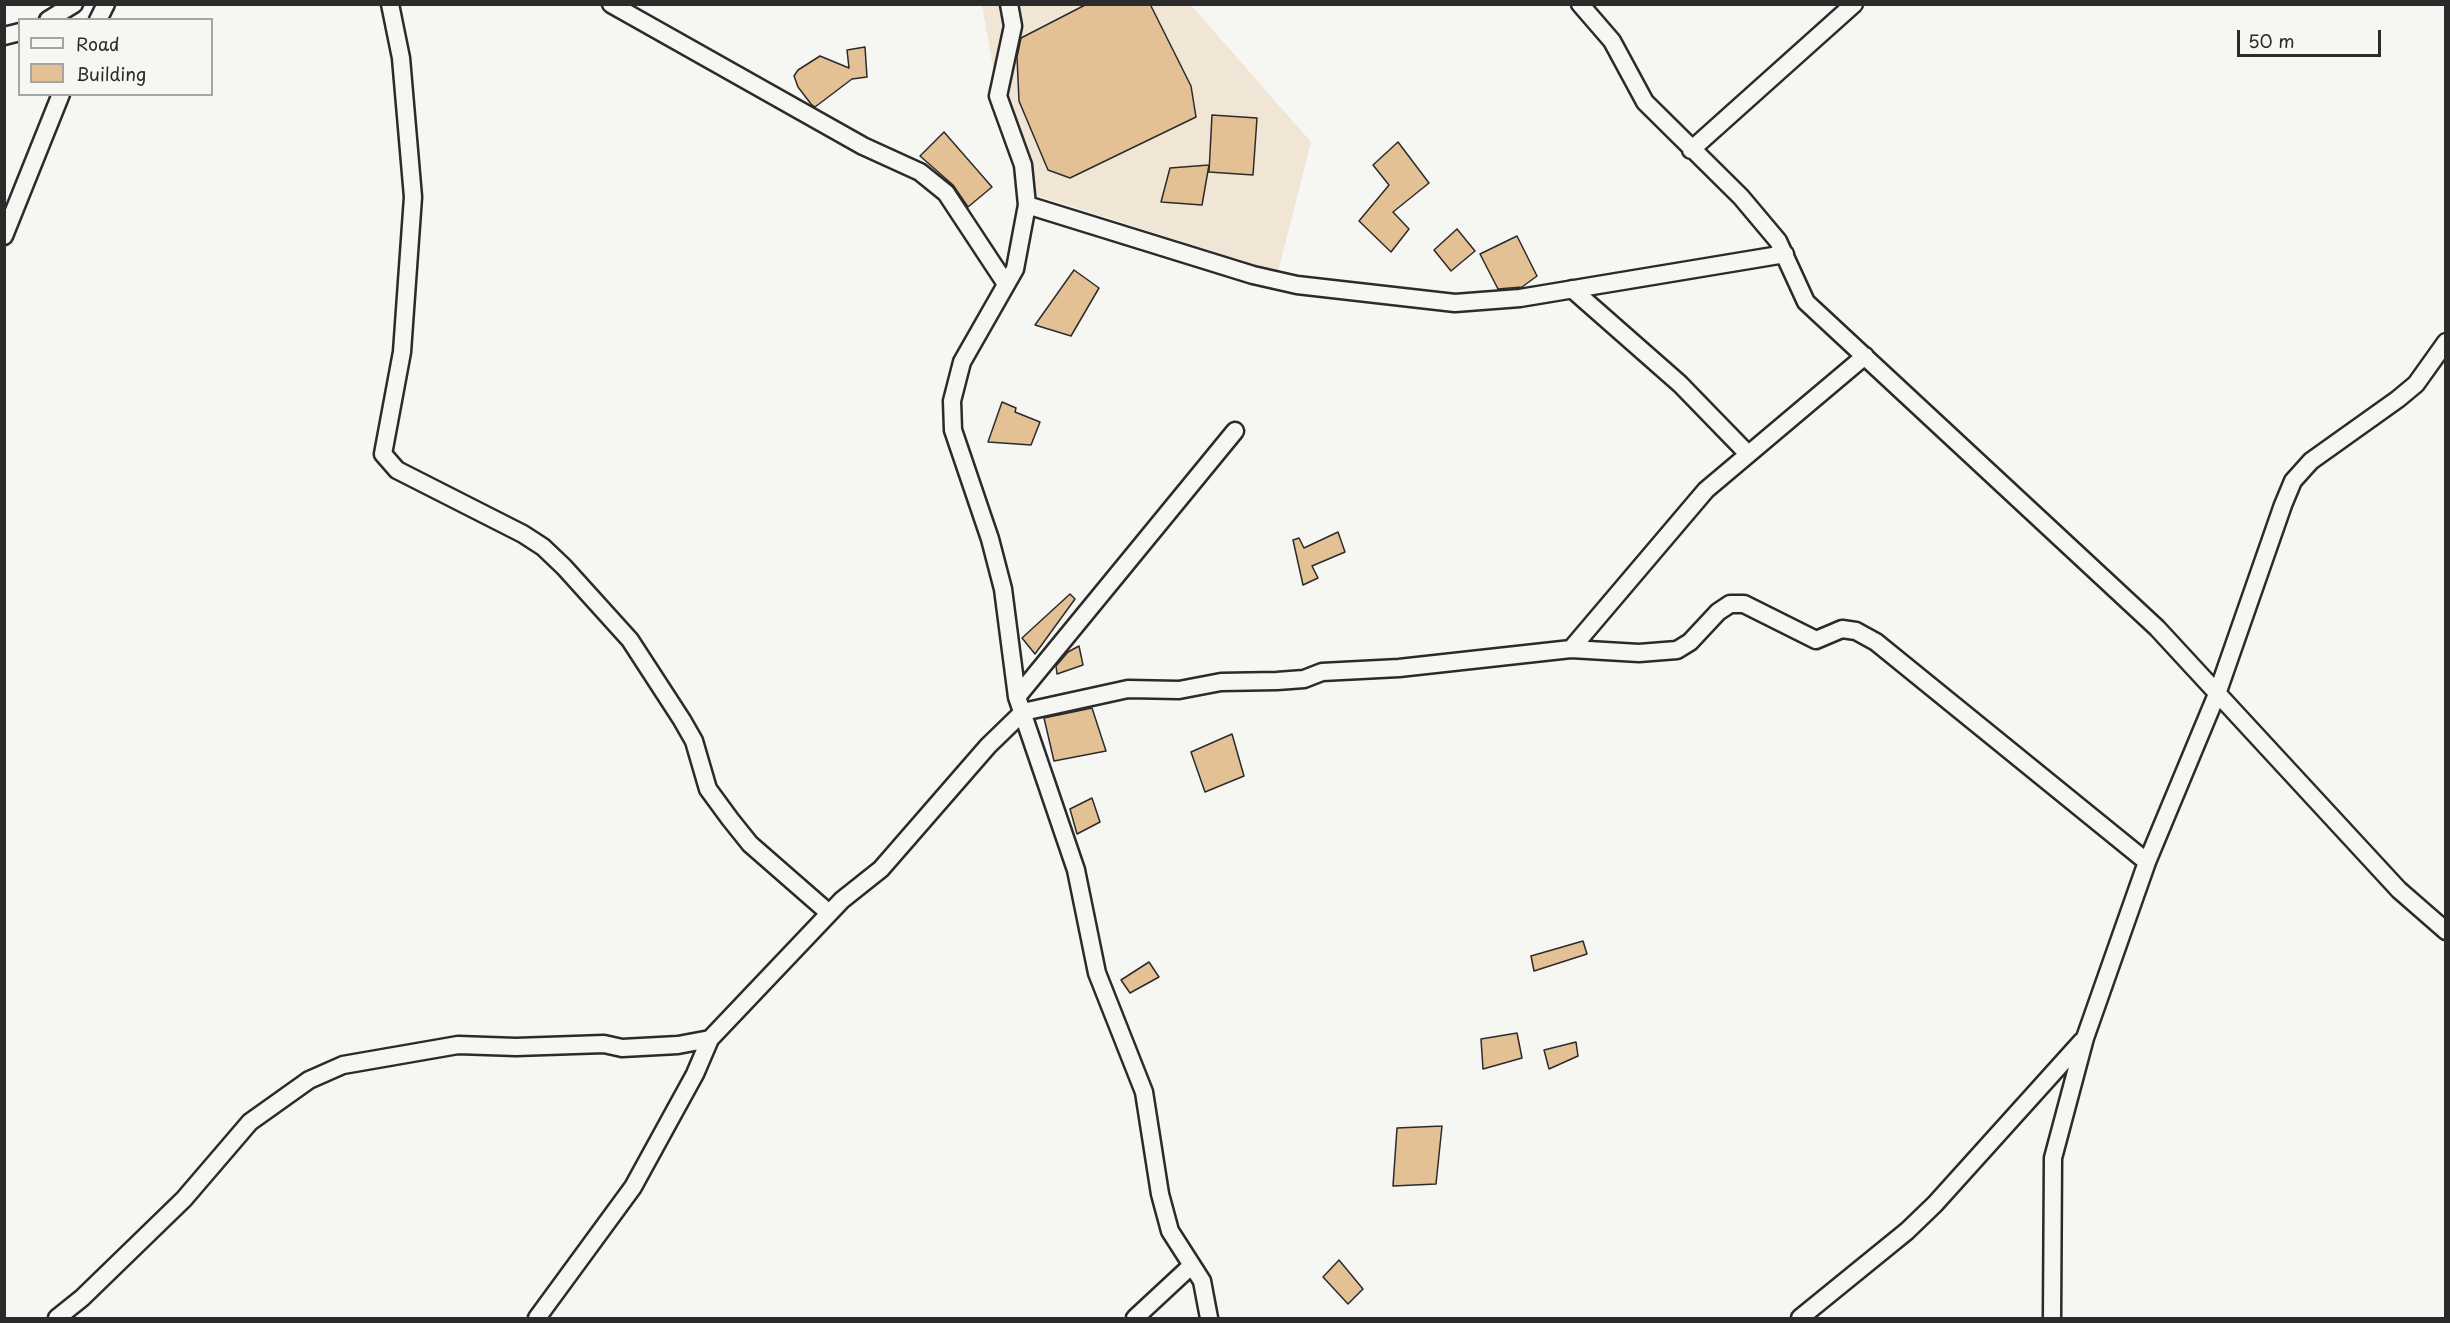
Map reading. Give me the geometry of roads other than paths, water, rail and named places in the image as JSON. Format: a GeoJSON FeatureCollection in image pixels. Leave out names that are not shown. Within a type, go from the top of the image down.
{"type":"FeatureCollection","features":[{"type":"Feature","properties":{"kind":"street"},"geometry":{"type":"LineString","coordinates":[[51,18],[74,4]]}},
{"type":"Feature","properties":{"kind":"street"},"geometry":{"type":"LineString","coordinates":[[99,18],[106,4]]}},
{"type":"Feature","properties":{"kind":"street"},"geometry":{"type":"LineString","coordinates":[[390,4],[401,58],[412,197],[402,352],[383,454],[397,470],[475,508],[543,547],[580,583],[630,640],[682,720],[694,741],[708,789],[750,844],[829,913]]}},
{"type":"Feature","properties":{"kind":"street"},"geometry":{"type":"LineString","coordinates":[[611,4],[863,146],[920,172],[946,193],[1006,284]]}},
{"type":"Feature","properties":{"kind":"street"},"geometry":{"type":"LineString","coordinates":[[1009,4],[1013,26],[998,96],[1023,165],[1027,205],[1015,269],[962,362],[952,401],[953,430],[990,539],[1003,589],[1020,704],[1043,780],[1076,870],[1097,974],[1144,1092],[1160,1194],[1170,1231],[1202,1281],[1209,1318]]}},
{"type":"Feature","properties":{"kind":"street"},"geometry":{"type":"LineString","coordinates":[[1580,4],[1612,41],[1645,102],[1741,197],[1785,254],[1806,302],[2157,628],[2399,890],[2445,931]]}},
{"type":"Feature","properties":{"kind":"street"},"geometry":{"type":"LineString","coordinates":[[1691,150],[1854,4]]}},
{"type":"Feature","properties":{"kind":"street"},"geometry":{"type":"LineString","coordinates":[[4,236],[60,96]]}},
{"type":"Feature","properties":{"kind":"street"},"geometry":{"type":"LineString","coordinates":[[1027,205],[1253,275],[1297,285],[1455,303],[1487,303],[1785,254]]}},
{"type":"Feature","properties":{"kind":"street"},"geometry":{"type":"LineString","coordinates":[[1572,289],[1680,384],[1748,454]]}},
{"type":"Feature","properties":{"kind":"street"},"geometry":{"type":"LineString","coordinates":[[2052,1318],[2053,1158],[2085,1038],[2147,862],[2217,694],[2293,481],[2311,461],[2407,392],[2445,342]]}},
{"type":"Feature","properties":{"kind":"street"},"geometry":{"type":"LineString","coordinates":[[1571,650],[1706,490],[1865,356]]}},
{"type":"Feature","properties":{"kind":"street"},"geometry":{"type":"LineString","coordinates":[[537,1318],[633,1187],[695,1074],[710,1039],[829,913],[881,869],[988,746],[1235,431]]}},
{"type":"Feature","properties":{"kind":"street"},"geometry":{"type":"LineString","coordinates":[[1020,704],[1128,689],[1179,690],[1221,681],[1304,679],[1322,672],[1399,668],[1571,650],[1639,653],[1677,650],[1690,642],[1718,612],[1730,604],[1744,604],[1816,640],[1842,629],[1856,631],[1876,642],[2147,862]]}},
{"type":"Feature","properties":{"kind":"street"},"geometry":{"type":"LineString","coordinates":[[1800,1318],[1935,1204],[2085,1038]]}},
{"type":"Feature","properties":{"kind":"street"},"geometry":{"type":"LineString","coordinates":[[57,1318],[82,1298],[184,1199],[250,1122],[309,1080],[334,1069],[364,1060],[458,1045],[516,1047],[604,1044],[622,1048],[678,1046],[710,1039]]}},
{"type":"Feature","properties":{"kind":"street"},"geometry":{"type":"LineString","coordinates":[[1135,1318],[1191,1266]]}}]}
